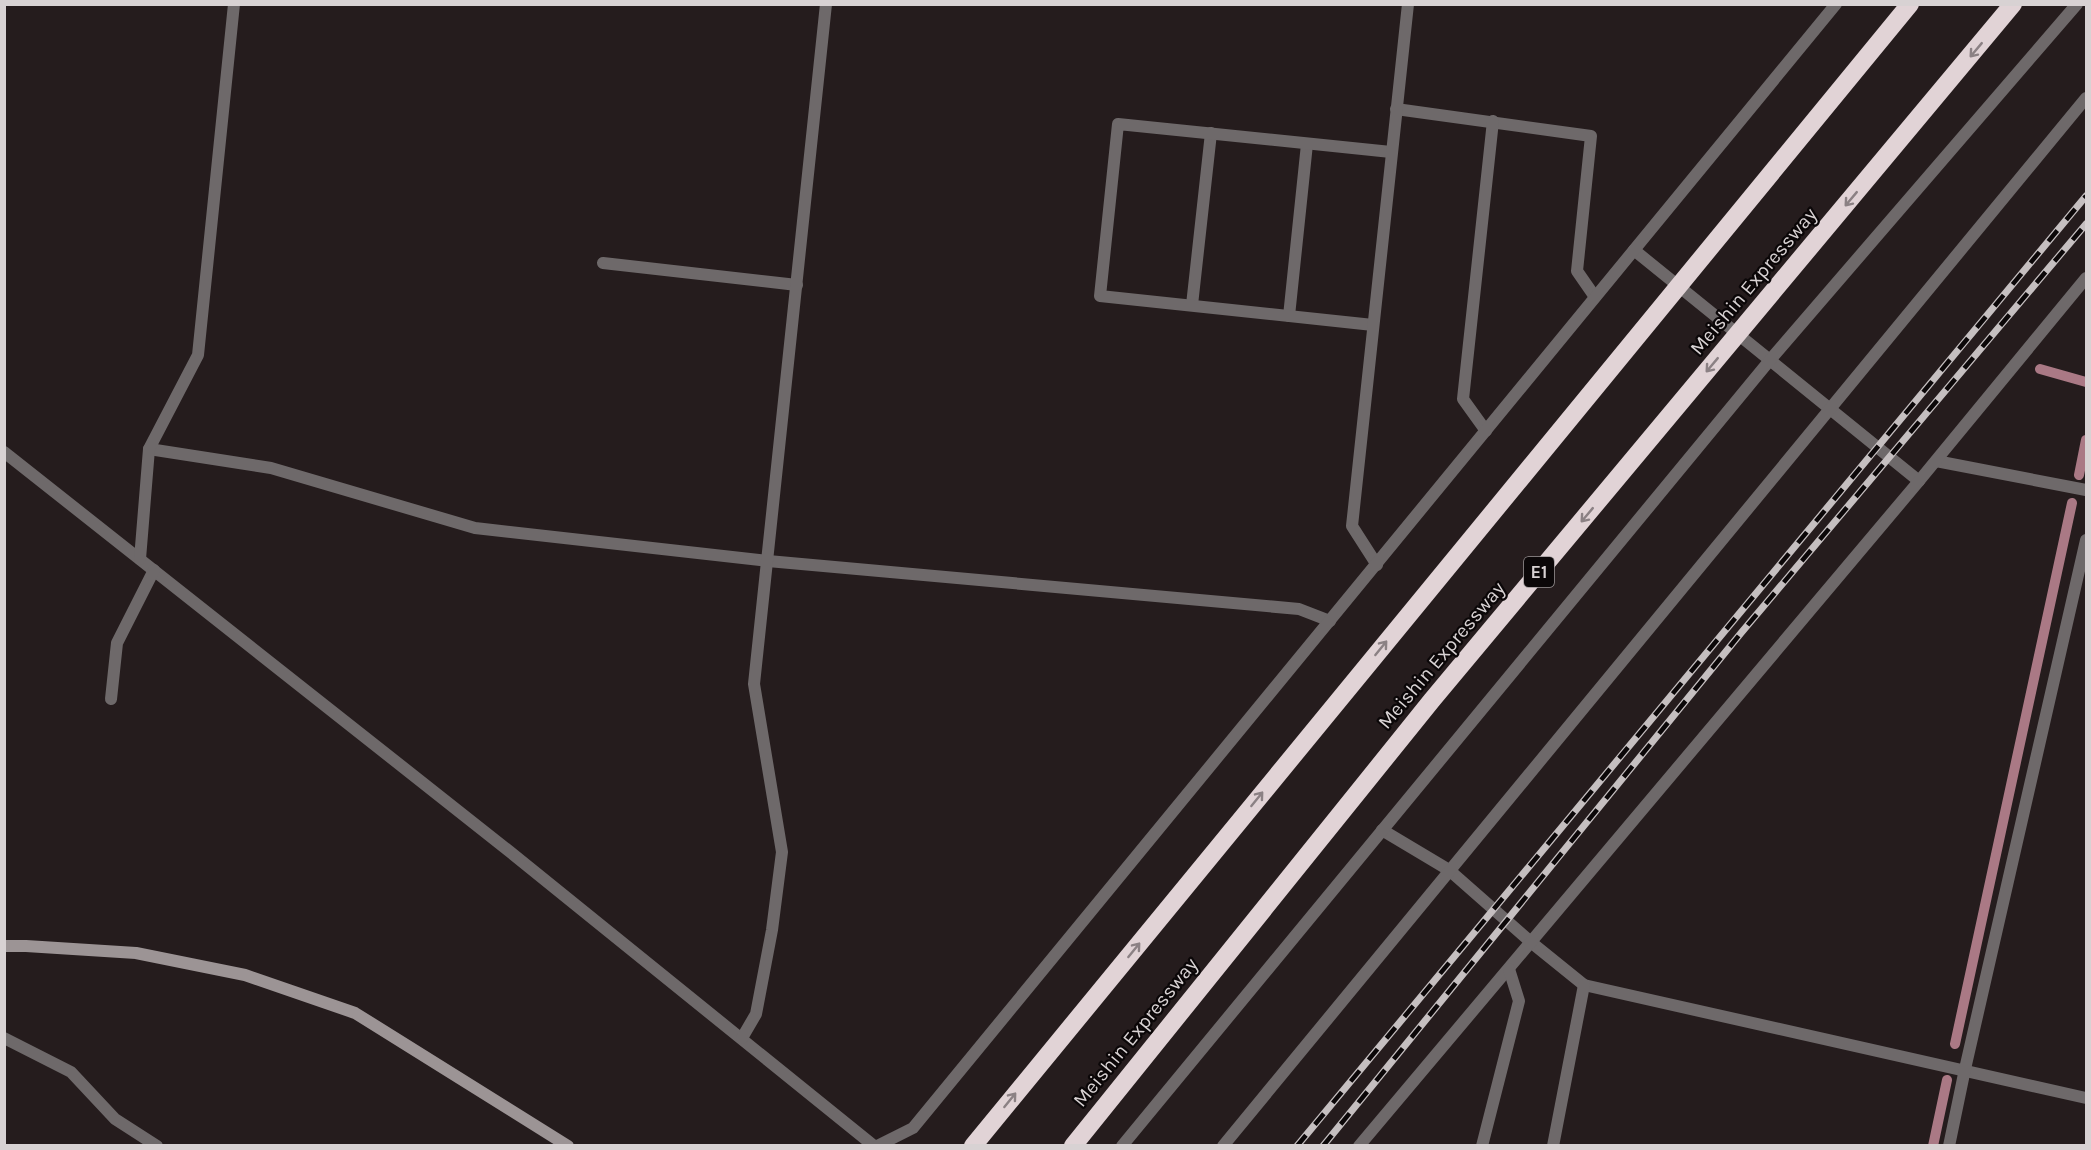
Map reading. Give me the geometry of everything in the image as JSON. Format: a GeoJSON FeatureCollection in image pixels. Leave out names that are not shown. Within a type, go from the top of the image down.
{"type":"FeatureCollection","features":[{"type":"Feature","properties":{"kind":"highway"},"geometry":{"type":"LineString","coordinates":[[973,1146],[1910,4]]}},
{"type":"Feature","properties":{"kind":"highway","name":"Meishin Expressway"},"geometry":{"type":"LineString","coordinates":[[1073,1146],[1440,690],[2013,4]]}},
{"type":"Feature","properties":{"kind":"main road"},"geometry":{"type":"LineString","coordinates":[[4,946],[136,953],[245,975],[355,1012],[568,1146]]}},
{"type":"Feature","properties":{"kind":"street"},"geometry":{"type":"LineString","coordinates":[[140,559],[149,449],[198,355],[234,4]]}},
{"type":"Feature","properties":{"kind":"street"},"geometry":{"type":"LineString","coordinates":[[742,1038],[756,1014],[772,930],[782,852],[754,684],[826,4]]}},
{"type":"Feature","properties":{"kind":"street"},"geometry":{"type":"LineString","coordinates":[[1377,565],[1352,526],[1407,4]]}},
{"type":"Feature","properties":{"kind":"street"},"geometry":{"type":"LineString","coordinates":[[4,452],[876,1146],[913,1128],[1836,4]]}},
{"type":"Feature","properties":{"kind":"street"},"geometry":{"type":"LineString","coordinates":[[1122,1146],[1770,360],[2077,4]]}},
{"type":"Feature","properties":{"kind":"street"},"geometry":{"type":"LineString","coordinates":[[1223,1146],[2086,98]]}},
{"type":"Feature","properties":{"kind":"street"},"geometry":{"type":"LineString","coordinates":[[1396,110],[1591,136],[1577,271],[1595,297]]}},
{"type":"Feature","properties":{"kind":"street"},"geometry":{"type":"LineString","coordinates":[[1486,431],[1463,399],[1493,122]]}},
{"type":"Feature","properties":{"kind":"street"},"geometry":{"type":"LineString","coordinates":[[1373,324],[1100,296],[1118,124],[1391,152]]}},
{"type":"Feature","properties":{"kind":"street"},"geometry":{"type":"LineString","coordinates":[[1192,305],[1210,133]]}},
{"type":"Feature","properties":{"kind":"street"},"geometry":{"type":"LineString","coordinates":[[1289,316],[1307,144]]}},
{"type":"Feature","properties":{"kind":"street"},"geometry":{"type":"LineString","coordinates":[[1634,249],[1919,482]]}},
{"type":"Feature","properties":{"kind":"street"},"geometry":{"type":"LineString","coordinates":[[603,263],[796,285]]}},
{"type":"Feature","properties":{"kind":"street"},"geometry":{"type":"LineString","coordinates":[[1359,1146],[1919,482],[2086,278]]}},
{"type":"Feature","properties":{"kind":"street"},"geometry":{"type":"LineString","coordinates":[[149,449],[271,468],[475,528],[768,561],[1299,609],[1330,621]]}},
{"type":"Feature","properties":{"kind":"street"},"geometry":{"type":"LineString","coordinates":[[1936,461],[2086,490]]}},
{"type":"Feature","properties":{"kind":"street"},"geometry":{"type":"LineString","coordinates":[[1949,1146],[2086,540]]}},
{"type":"Feature","properties":{"kind":"street"},"geometry":{"type":"LineString","coordinates":[[111,699],[117,643],[154,570]]}},
{"type":"Feature","properties":{"kind":"street"},"geometry":{"type":"LineString","coordinates":[[1382,830],[1449,870],[1584,985],[2086,1098]]}},
{"type":"Feature","properties":{"kind":"street"},"geometry":{"type":"LineString","coordinates":[[1482,1146],[1520,1001],[1509,969]]}},
{"type":"Feature","properties":{"kind":"street"},"geometry":{"type":"LineString","coordinates":[[1553,1146],[1584,985]]}},
{"type":"Feature","properties":{"kind":"street"},"geometry":{"type":"LineString","coordinates":[[4,1038],[71,1072],[115,1119],[157,1146]]}},
{"type":"Feature","properties":{"kind":"waterway"},"geometry":{"type":"LineString","coordinates":[[2040,369],[2086,382]]}},
{"type":"Feature","properties":{"kind":"waterway"},"geometry":{"type":"LineString","coordinates":[[2079,475],[2086,440]]}},
{"type":"Feature","properties":{"kind":"waterway"},"geometry":{"type":"LineString","coordinates":[[1955,1044],[2072,503]]}},
{"type":"Feature","properties":{"kind":"waterway"},"geometry":{"type":"LineString","coordinates":[[1933,1146],[1947,1080]]}},
{"type":"Feature","properties":{"kind":"railway"},"geometry":{"type":"LineString","coordinates":[[1297,1146],[2086,196]]}},
{"type":"Feature","properties":{"kind":"railway"},"geometry":{"type":"LineString","coordinates":[[1323,1146],[1741,633],[2086,224]]}}]}
